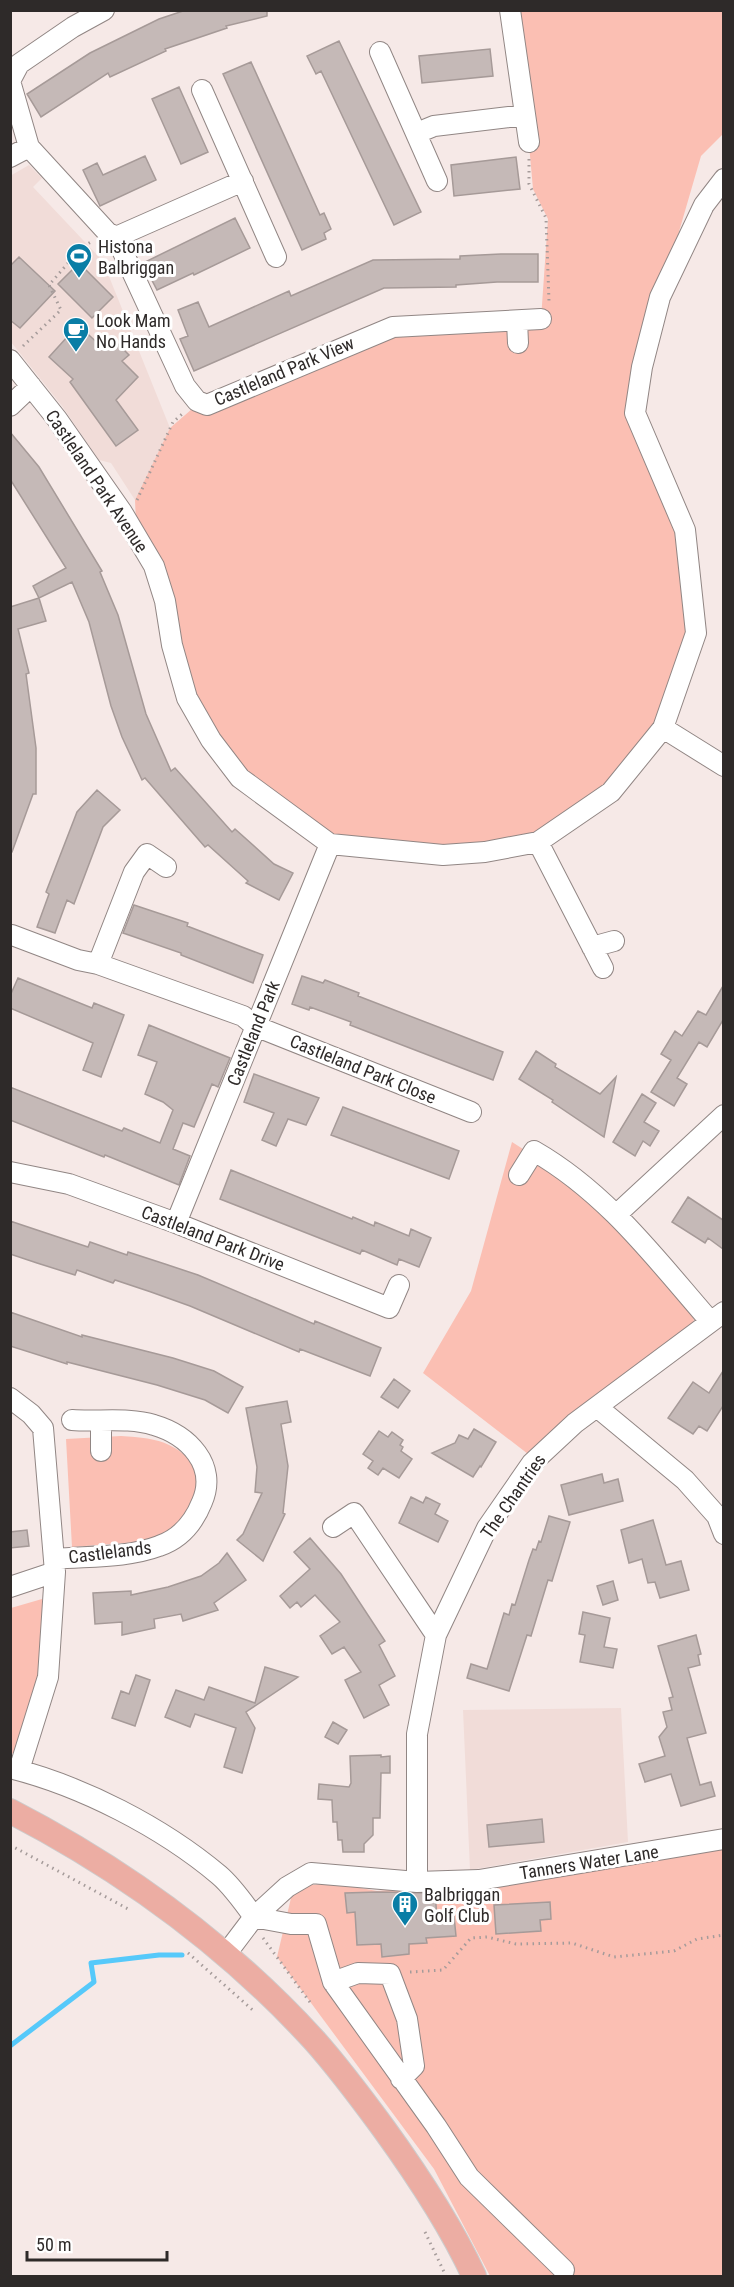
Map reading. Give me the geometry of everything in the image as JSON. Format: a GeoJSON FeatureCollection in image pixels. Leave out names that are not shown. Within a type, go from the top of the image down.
{"type":"FeatureCollection","features":[{"type":"Feature","properties":{"kind":"main road"},"geometry":{"type":"LineString","coordinates":[[10,1811],[101,1862],[161,1903],[226,1954],[315,2040],[398,2148],[445,2220],[474,2277]]}},
{"type":"Feature","properties":{"kind":"street","name":"Castleland Park View"},"geometry":{"type":"LineString","coordinates":[[104,10],[73,27],[19,64],[10,81],[29,147],[111,235],[185,387],[197,401],[207,405],[393,327],[541,319]]}},
{"type":"Feature","properties":{"kind":"street"},"geometry":{"type":"LineString","coordinates":[[510,10],[529,142]]}},
{"type":"Feature","properties":{"kind":"street"},"geometry":{"type":"LineString","coordinates":[[380,52],[437,181]]}},
{"type":"Feature","properties":{"kind":"street"},"geometry":{"type":"LineString","coordinates":[[202,90],[276,257]]}},
{"type":"Feature","properties":{"kind":"street"},"geometry":{"type":"LineString","coordinates":[[417,133],[434,126],[525,115]]}},
{"type":"Feature","properties":{"kind":"street"},"geometry":{"type":"LineString","coordinates":[[10,157],[29,147]]}},
{"type":"Feature","properties":{"kind":"street"},"geometry":{"type":"LineString","coordinates":[[330,844],[443,855],[485,852],[538,842],[611,792],[663,728],[696,633],[685,530],[635,413],[642,367],[660,297],[704,205],[723,179]]}},
{"type":"Feature","properties":{"kind":"street"},"geometry":{"type":"LineString","coordinates":[[111,235],[243,181]]}},
{"type":"Feature","properties":{"kind":"street"},"geometry":{"type":"LineString","coordinates":[[517,321],[518,343]]}},
{"type":"Feature","properties":{"kind":"street"},"geometry":{"type":"LineString","coordinates":[[10,405],[31,386],[15,355]]}},
{"type":"Feature","properties":{"kind":"street","name":"Castleland Park Avenue"},"geometry":{"type":"LineString","coordinates":[[31,386],[122,512],[154,566],[165,601],[172,645],[187,698],[211,740],[240,778],[330,844]]}},
{"type":"Feature","properties":{"kind":"street"},"geometry":{"type":"LineString","coordinates":[[663,728],[723,766]]}},
{"type":"Feature","properties":{"kind":"street"},"geometry":{"type":"LineString","coordinates":[[538,842],[603,968]]}},
{"type":"Feature","properties":{"kind":"street","name":"Castleland Park"},"geometry":{"type":"LineString","coordinates":[[176,1223],[330,844]]}},
{"type":"Feature","properties":{"kind":"street"},"geometry":{"type":"LineString","coordinates":[[98,964],[134,872],[147,854],[166,867]]}},
{"type":"Feature","properties":{"kind":"street","name":"Castleland Park Close"},"geometry":{"type":"LineString","coordinates":[[12,935],[243,1017],[255,1026],[471,1112]]}},
{"type":"Feature","properties":{"kind":"street"},"geometry":{"type":"LineString","coordinates":[[592,946],[614,941]]}},
{"type":"Feature","properties":{"kind":"street"},"geometry":{"type":"LineString","coordinates":[[617,1214],[723,1115]]}},
{"type":"Feature","properties":{"kind":"street","name":"The Chantries"},"geometry":{"type":"LineString","coordinates":[[417,1882],[417,1734],[436,1635],[487,1528],[532,1463],[574,1423],[717,1317],[617,1214],[563,1168],[534,1151],[519,1175]]}},
{"type":"Feature","properties":{"kind":"street","name":"Castleland Park Drive"},"geometry":{"type":"LineString","coordinates":[[10,1172],[69,1184],[176,1223],[389,1308],[399,1285]]}},
{"type":"Feature","properties":{"kind":"street","name":"Castlelands"},"geometry":{"type":"LineString","coordinates":[[10,1398],[31,1414],[43,1428],[55,1565],[48,1677],[15,1769]]}},
{"type":"Feature","properties":{"kind":"street"},"geometry":{"type":"LineString","coordinates":[[597,1407],[685,1480],[717,1516],[723,1534]]}},
{"type":"Feature","properties":{"kind":"street","name":"Castlelands"},"geometry":{"type":"LineString","coordinates":[[10,1587],[55,1565],[160,1546],[182,1533],[196,1518],[204,1498],[208,1479],[201,1457],[183,1438],[154,1425],[127,1421],[72,1420]]}},
{"type":"Feature","properties":{"kind":"street"},"geometry":{"type":"LineString","coordinates":[[101,1422],[101,1451]]}},
{"type":"Feature","properties":{"kind":"street"},"geometry":{"type":"LineString","coordinates":[[333,1527],[354,1513],[436,1635]]}},
{"type":"Feature","properties":{"kind":"street"},"geometry":{"type":"LineString","coordinates":[[15,1769],[79,1791],[155,1829],[220,1876],[254,1917],[291,1924],[316,1924],[333,1982],[469,2177],[564,2270]]}},
{"type":"Feature","properties":{"kind":"street","name":"Tanners Water Lane"},"geometry":{"type":"LineString","coordinates":[[226,1954],[254,1917],[287,1887],[311,1873],[417,1882],[479,1880],[723,1839]]}},
{"type":"Feature","properties":{"kind":"street"},"geometry":{"type":"LineString","coordinates":[[333,1982],[358,1973],[390,1974],[407,2019],[414,2067],[401,2079]]}},
{"type":"Feature","properties":{"kind":"path"},"geometry":{"type":"LineString","coordinates":[[529,142],[529,184],[546,218],[549,300],[541,319]]}},
{"type":"Feature","properties":{"kind":"path"},"geometry":{"type":"LineString","coordinates":[[15,355],[60,310],[49,285],[82,247],[111,235]]}},
{"type":"Feature","properties":{"kind":"path"},"geometry":{"type":"LineString","coordinates":[[122,512],[134,505],[173,422],[197,401]]}},
{"type":"Feature","properties":{"kind":"path"},"geometry":{"type":"LineString","coordinates":[[10,1845],[135,1913]]}},
{"type":"Feature","properties":{"kind":"path"},"geometry":{"type":"LineString","coordinates":[[390,1974],[443,1970],[471,1938],[487,1937],[516,1944],[572,1943],[614,1958],[674,1952],[697,1939],[723,1935]]}},
{"type":"Feature","properties":{"kind":"path"},"geometry":{"type":"LineString","coordinates":[[181,1947],[258,2016]]}},
{"type":"Feature","properties":{"kind":"path"},"geometry":{"type":"LineString","coordinates":[[424,2229],[446,2277]]}},
{"type":"Feature","properties":{"kind":"shaded area"},"geometry":{"type":"Polygon","coordinates":[[[517,11],[723,11],[723,134],[701,156],[660,297],[635,413],[685,530],[696,633],[639,756],[538,842],[485,852],[351,847],[280,808],[211,740],[136,523],[135,500],[170,428],[192,409],[370,335],[541,319],[548,219],[533,189],[517,11]]]}},
{"type":"Feature","properties":{"kind":"shaded area"},"geometry":{"type":"Polygon","coordinates":[[[29,165],[42,178],[33,187],[99,257],[106,269],[170,428],[135,500],[111,463],[99,460],[62,406],[11,342],[10,176],[29,165]]]}},
{"type":"Feature","properties":{"kind":"shaded area"},"geometry":{"type":"Polygon","coordinates":[[[512,1142],[573,1181],[687,1302],[694,1320],[687,1335],[537,1461],[423,1373],[471,1291],[512,1142]]]}},
{"type":"Feature","properties":{"kind":"shaded area"},"geometry":{"type":"Polygon","coordinates":[[[121,1436],[159,1441],[179,1450],[187,1458],[203,1480],[194,1511],[162,1540],[72,1547],[66,1439],[121,1436]]]}},
{"type":"Feature","properties":{"kind":"shaded area"},"geometry":{"type":"Polygon","coordinates":[[[42,1599],[42,1675],[20,1755],[11,1753],[11,1608],[42,1599]]]}},
{"type":"Feature","properties":{"kind":"shaded area"},"geometry":{"type":"Polygon","coordinates":[[[621,1708],[628,1842],[470,1870],[463,1710],[621,1708]]]}},
{"type":"Feature","properties":{"kind":"shaded area","name":"Balbriggan Golf Club"},"geometry":{"type":"Polygon","coordinates":[[[723,1839],[723,2276],[490,2276],[434,2169],[277,1957],[291,1898],[300,1886],[333,1883],[377,1891],[478,1883],[723,1839]]]}},
{"type":"Feature","properties":{"kind":"building"},"geometry":{"type":"Polygon","coordinates":[[[186,10],[267,10],[267,16],[226,26],[227,28],[165,49],[166,51],[110,77],[108,73],[41,117],[27,94],[90,53],[159,19],[186,10]]]}},
{"type":"Feature","properties":{"kind":"building"},"geometry":{"type":"Polygon","coordinates":[[[339,41],[421,212],[394,225],[321,71],[316,74],[307,56],[339,41]]]}},
{"type":"Feature","properties":{"kind":"building"},"geometry":{"type":"Polygon","coordinates":[[[490,49],[493,76],[422,83],[419,56],[490,49]]]}},
{"type":"Feature","properties":{"kind":"building"},"geometry":{"type":"Polygon","coordinates":[[[251,62],[320,215],[324,213],[331,229],[324,233],[326,239],[302,250],[223,74],[251,62]]]}},
{"type":"Feature","properties":{"kind":"building"},"geometry":{"type":"Polygon","coordinates":[[[179,87],[208,152],[181,164],[152,99],[179,87]]]}},
{"type":"Feature","properties":{"kind":"building"},"geometry":{"type":"Polygon","coordinates":[[[145,156],[156,180],[100,206],[83,170],[97,163],[103,175],[145,156]]]}},
{"type":"Feature","properties":{"kind":"building"},"geometry":{"type":"Polygon","coordinates":[[[516,157],[520,189],[454,196],[451,165],[516,157]]]}},
{"type":"Feature","properties":{"kind":"building"},"geometry":{"type":"Polygon","coordinates":[[[235,218],[250,248],[157,290],[143,263],[235,218]]]}},
{"type":"Feature","properties":{"kind":"building"},"geometry":{"type":"Polygon","coordinates":[[[538,254],[538,282],[497,282],[456,285],[456,287],[384,288],[194,371],[180,339],[188,336],[178,310],[198,302],[209,327],[289,291],[291,296],[373,260],[460,259],[460,256],[538,254]]]}},
{"type":"Feature","properties":{"kind":"building"},"geometry":{"type":"Polygon","coordinates":[[[19,257],[55,291],[20,328],[10,320],[10,266],[19,257]]]}},
{"type":"Feature","properties":{"kind":"building"},"geometry":{"type":"Polygon","coordinates":[[[79,263],[113,297],[92,318],[58,284],[79,263]]]}},
{"type":"Feature","properties":{"kind":"building"},"geometry":{"type":"Polygon","coordinates":[[[78,325],[103,348],[112,338],[129,355],[122,361],[138,377],[116,400],[138,430],[116,446],[70,382],[73,379],[49,357],[78,325]]]}},
{"type":"Feature","properties":{"kind":"building"},"geometry":{"type":"Polygon","coordinates":[[[10,432],[39,467],[102,571],[100,572],[118,615],[146,714],[171,771],[175,768],[232,832],[235,829],[274,864],[293,873],[279,900],[246,883],[248,881],[208,845],[205,847],[145,778],[142,780],[122,737],[111,706],[89,622],[72,582],[39,598],[33,586],[66,568],[10,479],[10,432]]]}},
{"type":"Feature","properties":{"kind":"building"},"geometry":{"type":"Polygon","coordinates":[[[39,598],[46,621],[18,629],[29,673],[26,674],[36,748],[36,794],[33,794],[12,852],[10,852],[10,607],[39,598]]]}},
{"type":"Feature","properties":{"kind":"building"},"geometry":{"type":"Polygon","coordinates":[[[97,790],[120,810],[103,827],[74,904],[67,900],[55,933],[37,927],[49,894],[46,892],[77,812],[97,790]]]}},
{"type":"Feature","properties":{"kind":"building"},"geometry":{"type":"Polygon","coordinates":[[[134,905],[188,923],[187,926],[263,955],[253,983],[181,955],[181,953],[123,933],[134,905]]]}},
{"type":"Feature","properties":{"kind":"building"},"geometry":{"type":"Polygon","coordinates":[[[302,976],[323,983],[325,980],[359,993],[358,996],[503,1052],[493,1080],[350,1025],[351,1022],[310,1007],[309,1010],[292,1004],[302,976]]]}},
{"type":"Feature","properties":{"kind":"building"},"geometry":{"type":"Polygon","coordinates":[[[18,978],[92,1008],[94,1003],[124,1015],[101,1077],[83,1070],[93,1043],[10,1008],[10,996],[18,978]]]}},
{"type":"Feature","properties":{"kind":"building"},"geometry":{"type":"Polygon","coordinates":[[[723,986],[723,1020],[707,1047],[699,1042],[677,1078],[687,1084],[674,1106],[651,1092],[671,1060],[661,1054],[675,1031],[682,1036],[698,1011],[706,1015],[723,986]]]}},
{"type":"Feature","properties":{"kind":"building"},"geometry":{"type":"Polygon","coordinates":[[[149,1025],[230,1058],[218,1087],[212,1084],[194,1127],[183,1123],[173,1149],[190,1156],[179,1185],[10,1120],[10,1087],[122,1131],[124,1128],[160,1143],[173,1110],[163,1102],[145,1094],[157,1062],[138,1055],[149,1025]]]}},
{"type":"Feature","properties":{"kind":"building"},"geometry":{"type":"Polygon","coordinates":[[[536,1051],[556,1064],[555,1067],[600,1094],[616,1077],[604,1137],[552,1102],[553,1100],[519,1079],[536,1051]]]}},
{"type":"Feature","properties":{"kind":"building"},"geometry":{"type":"Polygon","coordinates":[[[254,1074],[319,1098],[306,1125],[288,1119],[276,1146],[262,1140],[274,1113],[244,1102],[254,1074]]]}},
{"type":"Feature","properties":{"kind":"building"},"geometry":{"type":"Polygon","coordinates":[[[642,1094],[656,1103],[644,1122],[659,1131],[650,1146],[643,1141],[635,1156],[613,1142],[642,1094]]]}},
{"type":"Feature","properties":{"kind":"building"},"geometry":{"type":"Polygon","coordinates":[[[343,1107],[459,1151],[449,1179],[331,1135],[343,1107]]]}},
{"type":"Feature","properties":{"kind":"building"},"geometry":{"type":"Polygon","coordinates":[[[231,1170],[352,1219],[353,1217],[374,1226],[375,1222],[409,1236],[411,1229],[431,1238],[419,1267],[399,1259],[397,1265],[362,1250],[360,1254],[220,1199],[231,1170]]]}},
{"type":"Feature","properties":{"kind":"building"},"geometry":{"type":"Polygon","coordinates":[[[688,1197],[723,1220],[723,1249],[708,1238],[705,1243],[672,1222],[688,1197]]]}},
{"type":"Feature","properties":{"kind":"building"},"geometry":{"type":"Polygon","coordinates":[[[10,1221],[88,1247],[90,1242],[198,1275],[314,1324],[315,1321],[381,1348],[370,1376],[300,1349],[299,1352],[151,1292],[115,1280],[113,1283],[77,1270],[75,1275],[10,1254],[10,1221]]]}},
{"type":"Feature","properties":{"kind":"building"},"geometry":{"type":"Polygon","coordinates":[[[10,1312],[82,1337],[82,1335],[173,1358],[214,1371],[243,1387],[228,1413],[205,1400],[157,1385],[67,1362],[67,1364],[10,1346],[10,1312]]]}},
{"type":"Feature","properties":{"kind":"building"},"geometry":{"type":"Polygon","coordinates":[[[723,1371],[723,1406],[707,1431],[699,1426],[693,1434],[668,1418],[693,1382],[709,1393],[723,1371]]]}},
{"type":"Feature","properties":{"kind":"building"},"geometry":{"type":"Polygon","coordinates":[[[394,1379],[410,1391],[398,1408],[381,1397],[394,1379]]]}},
{"type":"Feature","properties":{"kind":"building"},"geometry":{"type":"Polygon","coordinates":[[[287,1401],[291,1422],[281,1424],[288,1466],[283,1513],[285,1514],[263,1561],[237,1540],[243,1534],[262,1493],[255,1492],[257,1467],[246,1408],[287,1401]]]}},
{"type":"Feature","properties":{"kind":"building"},"geometry":{"type":"Polygon","coordinates":[[[474,1429],[496,1442],[473,1477],[432,1453],[455,1443],[459,1435],[468,1439],[474,1429]]]}},
{"type":"Feature","properties":{"kind":"building"},"geometry":{"type":"Polygon","coordinates":[[[379,1431],[388,1437],[392,1432],[403,1440],[400,1445],[403,1447],[401,1451],[412,1459],[399,1478],[383,1468],[378,1475],[368,1468],[373,1461],[363,1454],[379,1431]]]}},
{"type":"Feature","properties":{"kind":"building"},"geometry":{"type":"Polygon","coordinates":[[[602,1474],[604,1483],[618,1479],[623,1501],[569,1515],[561,1485],[602,1474]]]}},
{"type":"Feature","properties":{"kind":"building"},"geometry":{"type":"Polygon","coordinates":[[[411,1497],[423,1503],[426,1497],[440,1504],[435,1514],[448,1521],[438,1542],[399,1523],[411,1497]]]}},
{"type":"Feature","properties":{"kind":"building"},"geometry":{"type":"Polygon","coordinates":[[[549,1516],[570,1522],[552,1581],[548,1580],[531,1636],[527,1635],[509,1691],[467,1678],[471,1664],[487,1669],[504,1613],[509,1615],[512,1604],[515,1605],[533,1549],[536,1550],[539,1541],[541,1542],[549,1516]]]}},
{"type":"Feature","properties":{"kind":"building"},"geometry":{"type":"Polygon","coordinates":[[[653,1520],[666,1565],[681,1561],[689,1590],[660,1598],[655,1582],[648,1583],[642,1559],[629,1563],[621,1530],[653,1520]]]}},
{"type":"Feature","properties":{"kind":"building"},"geometry":{"type":"Polygon","coordinates":[[[27,1530],[29,1546],[10,1548],[10,1532],[27,1530]]]}},
{"type":"Feature","properties":{"kind":"building"},"geometry":{"type":"Polygon","coordinates":[[[310,1538],[341,1574],[385,1641],[379,1645],[395,1676],[379,1685],[389,1705],[364,1718],[345,1680],[361,1672],[344,1647],[332,1654],[320,1636],[340,1622],[315,1595],[301,1607],[297,1602],[290,1608],[280,1596],[310,1569],[294,1552],[310,1538]]]}},
{"type":"Feature","properties":{"kind":"building"},"geometry":{"type":"Polygon","coordinates":[[[227,1553],[246,1580],[214,1603],[218,1610],[183,1621],[181,1614],[154,1619],[155,1628],[122,1635],[122,1622],[95,1624],[93,1593],[131,1591],[131,1595],[168,1587],[201,1576],[219,1563],[227,1553]]]}},
{"type":"Feature","properties":{"kind":"building"},"geometry":{"type":"Polygon","coordinates":[[[613,1581],[618,1600],[603,1605],[597,1586],[613,1581]]]}},
{"type":"Feature","properties":{"kind":"building"},"geometry":{"type":"Polygon","coordinates":[[[583,1612],[610,1618],[604,1647],[617,1649],[613,1668],[580,1662],[585,1635],[579,1634],[583,1612]]]}},
{"type":"Feature","properties":{"kind":"building"},"geometry":{"type":"Polygon","coordinates":[[[696,1635],[701,1654],[698,1655],[700,1665],[688,1668],[706,1733],[687,1738],[700,1785],[711,1782],[715,1796],[681,1806],[671,1774],[645,1782],[639,1764],[665,1756],[659,1737],[667,1727],[663,1712],[672,1710],[669,1698],[673,1697],[658,1646],[696,1635]]]}},
{"type":"Feature","properties":{"kind":"building"},"geometry":{"type":"Polygon","coordinates":[[[265,1667],[298,1677],[246,1712],[255,1728],[242,1773],[224,1767],[236,1728],[195,1714],[190,1727],[165,1717],[176,1690],[204,1700],[209,1687],[255,1703],[265,1667]]]}},
{"type":"Feature","properties":{"kind":"building"},"geometry":{"type":"Polygon","coordinates":[[[136,1675],[150,1680],[135,1726],[112,1718],[121,1691],[129,1694],[136,1675]]]}},
{"type":"Feature","properties":{"kind":"building"},"geometry":{"type":"Polygon","coordinates":[[[333,1722],[347,1730],[338,1744],[325,1737],[333,1722]]]}},
{"type":"Feature","properties":{"kind":"building"},"geometry":{"type":"Polygon","coordinates":[[[381,1755],[381,1757],[390,1756],[390,1773],[381,1773],[380,1818],[373,1818],[373,1835],[364,1844],[364,1852],[343,1852],[342,1840],[338,1840],[337,1822],[333,1822],[332,1800],[318,1799],[319,1784],[349,1787],[351,1783],[350,1756],[381,1755]]]}},
{"type":"Feature","properties":{"kind":"building"},"geometry":{"type":"Polygon","coordinates":[[[542,1819],[544,1842],[489,1847],[487,1825],[542,1819]]]}},
{"type":"Feature","properties":{"kind":"building","name":"Balbriggan Golf Club"},"geometry":{"type":"Polygon","coordinates":[[[345,1893],[435,1893],[437,1917],[454,1916],[456,1936],[426,1938],[427,1943],[409,1944],[409,1954],[382,1957],[381,1944],[357,1945],[355,1912],[347,1913],[345,1893]]]}},
{"type":"Feature","properties":{"kind":"building"},"geometry":{"type":"Polygon","coordinates":[[[550,1902],[551,1919],[540,1920],[541,1931],[496,1934],[494,1905],[550,1902]]]}},
{"type":"Feature","properties":{"kind":"waterway"},"geometry":{"type":"LineString","coordinates":[[10,2046],[94,1982],[91,1963],[159,1955],[182,1955]]}},
{"type":"Feature","properties":{"kind":"place","name":"Histona Balbriggan"},"geometry":{"type":"Point","coordinates":[79,279]}},
{"type":"Feature","properties":{"kind":"place","name":"Look Mam No Hands"},"geometry":{"type":"Point","coordinates":[76,353]}},
{"type":"Feature","properties":{"kind":"place","name":"Balbriggan Golf Club"},"geometry":{"type":"Point","coordinates":[405,1927]}}]}
